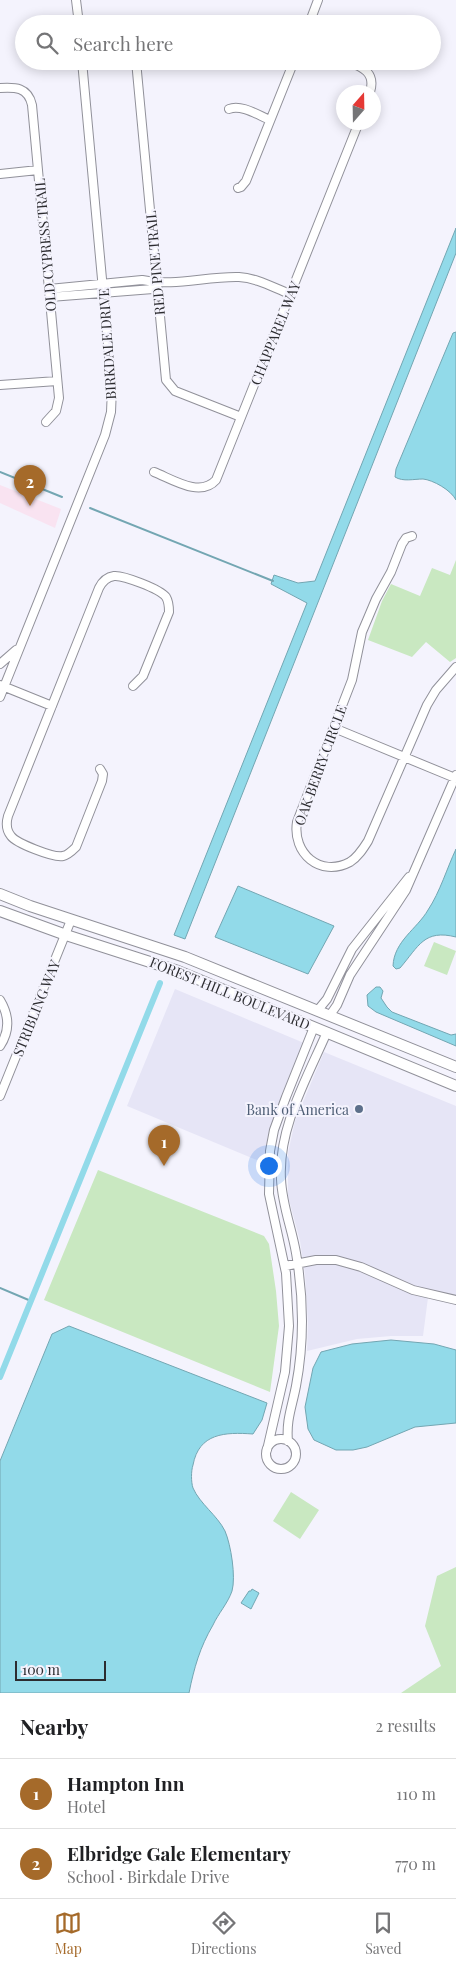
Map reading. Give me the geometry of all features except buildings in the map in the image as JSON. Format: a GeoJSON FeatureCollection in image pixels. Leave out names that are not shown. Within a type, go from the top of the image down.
{"type":"FeatureCollection","features":[{"type":"Feature","properties":{"kind":"main road","name":"FOREST HILL BOULEVARD"},"geometry":{"type":"LineString","coordinates":[[0,894],[71,920],[185,957],[456,1067]]}},
{"type":"Feature","properties":{"kind":"main road","name":"FOREST HILL BOULEVARD"},"geometry":{"type":"LineString","coordinates":[[0,911],[66,935],[178,971],[456,1086]]}},
{"type":"Feature","properties":{"kind":"main road"},"geometry":{"type":"LineString","coordinates":[[281,1013],[312,1018],[330,1015]]}},
{"type":"Feature","properties":{"kind":"main road"},"geometry":{"type":"LineString","coordinates":[[314,1027],[331,1025],[358,1027]]}},
{"type":"Feature","properties":{"kind":"street"},"geometry":{"type":"LineString","coordinates":[[76,0],[78,15]]}},
{"type":"Feature","properties":{"kind":"street"},"geometry":{"type":"LineString","coordinates":[[312,15],[318,0]]}},
{"type":"Feature","properties":{"kind":"street","name":"BIRKDALE DRIVE"},"geometry":{"type":"LineString","coordinates":[[0,697],[2,686],[20,646],[109,421],[112,388],[83,70]]}},
{"type":"Feature","properties":{"kind":"street","name":"RED PINE TRAIL"},"geometry":{"type":"LineString","coordinates":[[137,70],[165,376],[168,384],[175,390],[241,417]]}},
{"type":"Feature","properties":{"kind":"street"},"geometry":{"type":"LineString","coordinates":[[238,188],[246,181],[290,70]]}},
{"type":"Feature","properties":{"kind":"street"},"geometry":{"type":"LineString","coordinates":[[365,70],[369,74],[371,85]]}},
{"type":"Feature","properties":{"kind":"street","name":"OLD CYPRESS TRAIL"},"geometry":{"type":"LineString","coordinates":[[0,88],[18,88],[26,92],[31,100],[59,402],[53,416],[46,422]]}},
{"type":"Feature","properties":{"kind":"street"},"geometry":{"type":"LineString","coordinates":[[229,109],[241,108],[270,120]]}},
{"type":"Feature","properties":{"kind":"street","name":"CHAPPAREL WAY"},"geometry":{"type":"LineString","coordinates":[[154,472],[196,488],[209,486],[218,476],[356,130]]}},
{"type":"Feature","properties":{"kind":"street"},"geometry":{"type":"LineString","coordinates":[[0,174],[38,170]]}},
{"type":"Feature","properties":{"kind":"street"},"geometry":{"type":"LineString","coordinates":[[49,293],[142,280],[157,283],[241,278],[258,281],[290,294]]}},
{"type":"Feature","properties":{"kind":"street"},"geometry":{"type":"LineString","coordinates":[[49,293],[104,293],[153,289],[157,283]]}},
{"type":"Feature","properties":{"kind":"street"},"geometry":{"type":"LineString","coordinates":[[0,385],[58,381]]}},
{"type":"Feature","properties":{"kind":"street","name":"OAK BERRY CIRCLE"},"geometry":{"type":"LineString","coordinates":[[412,536],[404,540],[391,572],[370,612],[362,632],[354,675],[297,822],[298,844],[312,861],[320,865],[340,866],[348,863],[360,854],[368,841],[427,705],[436,690],[456,667]]}},
{"type":"Feature","properties":{"kind":"street"},"geometry":{"type":"LineString","coordinates":[[100,769],[103,774],[102,782],[76,847],[69,853],[61,856],[52,855],[16,840],[9,834],[6,826],[8,816],[99,588],[104,581],[112,576],[121,576],[157,590],[169,603],[169,612],[143,676],[134,686]]}},
{"type":"Feature","properties":{"kind":"street"},"geometry":{"type":"LineString","coordinates":[[0,664],[20,646]]}},
{"type":"Feature","properties":{"kind":"street"},"geometry":{"type":"LineString","coordinates":[[2,686],[52,706]]}},
{"type":"Feature","properties":{"kind":"street"},"geometry":{"type":"LineString","coordinates":[[330,1015],[337,1005],[350,975],[406,890],[455,776],[334,728]]}},
{"type":"Feature","properties":{"kind":"street"},"geometry":{"type":"LineString","coordinates":[[318,1010],[328,998],[352,949],[413,871]]}},
{"type":"Feature","properties":{"kind":"street","name":"STRIBLING WAY"},"geometry":{"type":"LineString","coordinates":[[0,1096],[71,920]]}},
{"type":"Feature","properties":{"kind":"street"},"geometry":{"type":"LineString","coordinates":[[0,1000],[5,1010],[7,1024],[6,1033],[0,1046]]}},
{"type":"Feature","properties":{"kind":"street"},"geometry":{"type":"LineString","coordinates":[[314,1027],[274,1130],[268,1173],[269,1194],[285,1266],[288,1292],[288,1347],[285,1372],[267,1450],[268,1460],[278,1469],[288,1467],[294,1461],[296,1454],[295,1449],[288,1441],[286,1425],[296,1385],[301,1344],[302,1300],[285,1206],[281,1167],[287,1130],[298,1098],[327,1032]]}},
{"type":"Feature","properties":{"kind":"street"},"geometry":{"type":"LineString","coordinates":[[273,1208],[285,1206]]}},
{"type":"Feature","properties":{"kind":"street"},"geometry":{"type":"LineString","coordinates":[[285,1266],[336,1260],[361,1267],[413,1290],[456,1300]]}},
{"type":"Feature","properties":{"kind":"street"},"geometry":{"type":"LineString","coordinates":[[267,1450],[274,1441],[288,1441]]}},
{"type":"Feature","properties":{"kind":"shaded area"},"geometry":{"type":"Polygon","coordinates":[[[0,485],[61,509],[55,528],[0,503],[0,485]]]}},
{"type":"Feature","properties":{"kind":"shaded area"},"geometry":{"type":"Polygon","coordinates":[[[175,989],[304,1043],[268,1135],[264,1163],[127,1106],[175,989]]]}},
{"type":"Feature","properties":{"kind":"shaded area"},"geometry":{"type":"Polygon","coordinates":[[[324,1052],[456,1106],[456,1295],[429,1290],[423,1336],[357,1339],[307,1351],[308,1323],[305,1274],[300,1241],[288,1196],[288,1153],[295,1121],[324,1052]]]}},
{"type":"Feature","properties":{"kind":"green space"},"geometry":{"type":"Polygon","coordinates":[[[456,560],[456,658],[450,662],[426,642],[412,657],[368,640],[382,601],[391,584],[420,596],[432,568],[450,575],[456,560]]]}},
{"type":"Feature","properties":{"kind":"green space"},"geometry":{"type":"Polygon","coordinates":[[[434,942],[456,951],[447,975],[424,966],[434,942]]]}},
{"type":"Feature","properties":{"kind":"green space"},"geometry":{"type":"Polygon","coordinates":[[[98,1170],[264,1236],[269,1244],[279,1326],[270,1392],[44,1300],[98,1170]]]}},
{"type":"Feature","properties":{"kind":"green space"},"geometry":{"type":"Polygon","coordinates":[[[291,1492],[319,1510],[300,1539],[273,1521],[291,1492]]]}},
{"type":"Feature","properties":{"kind":"green space"},"geometry":{"type":"Polygon","coordinates":[[[456,1567],[456,1693],[401,1693],[441,1666],[425,1626],[437,1576],[456,1567]]]}},
{"type":"Feature","properties":{"kind":"water"},"geometry":{"type":"Polygon","coordinates":[[[456,228],[456,253],[185,939],[174,935],[307,603],[271,584],[274,575],[298,583],[315,581],[456,228]]]}},
{"type":"Feature","properties":{"kind":"water"},"geometry":{"type":"Polygon","coordinates":[[[456,332],[456,500],[446,489],[432,481],[395,477],[396,469],[453,333],[456,332]]]}},
{"type":"Feature","properties":{"kind":"water"},"geometry":{"type":"Polygon","coordinates":[[[456,849],[456,937],[436,935],[429,937],[418,946],[400,968],[396,969],[393,966],[397,949],[432,903],[456,849]]]}},
{"type":"Feature","properties":{"kind":"water"},"geometry":{"type":"Polygon","coordinates":[[[238,886],[334,926],[308,974],[215,937],[238,886]]]}},
{"type":"Feature","properties":{"kind":"water"},"geometry":{"type":"Polygon","coordinates":[[[376,987],[380,987],[383,991],[381,998],[392,1012],[451,1035],[456,1034],[456,1046],[376,1012],[368,1006],[367,995],[376,987]]]}},
{"type":"Feature","properties":{"kind":"water"},"geometry":{"type":"Polygon","coordinates":[[[69,1326],[267,1403],[262,1420],[253,1434],[223,1434],[207,1441],[196,1454],[193,1465],[193,1488],[222,1525],[227,1537],[231,1552],[233,1585],[226,1604],[208,1633],[201,1650],[189,1693],[0,1693],[0,1461],[52,1334],[69,1326]]]}},
{"type":"Feature","properties":{"kind":"water"},"geometry":{"type":"Polygon","coordinates":[[[391,1340],[434,1344],[456,1350],[456,1423],[415,1427],[367,1447],[353,1450],[336,1450],[314,1440],[308,1429],[305,1407],[313,1368],[321,1352],[352,1344],[391,1340]]]}},
{"type":"Feature","properties":{"kind":"water"},"geometry":{"type":"Polygon","coordinates":[[[252,1589],[259,1593],[251,1609],[241,1603],[252,1589]]]}},
{"type":"Feature","properties":{"kind":"waterway"},"geometry":{"type":"LineString","coordinates":[[0,472],[62,497]]}},
{"type":"Feature","properties":{"kind":"waterway"},"geometry":{"type":"LineString","coordinates":[[90,508],[273,581]]}},
{"type":"Feature","properties":{"kind":"waterway"},"geometry":{"type":"LineString","coordinates":[[0,1377],[160,983]]}},
{"type":"Feature","properties":{"kind":"waterway"},"geometry":{"type":"LineString","coordinates":[[0,1288],[31,1301]]}},
{"type":"Feature","properties":{"kind":"place","name":"Elbridge Gale Elementary"},"geometry":{"type":"Point","coordinates":[30,506]}},
{"type":"Feature","properties":{"kind":"place","name":"Bank of America"},"geometry":{"type":"Point","coordinates":[359,1109]}},
{"type":"Feature","properties":{"kind":"place","name":"Hampton Inn"},"geometry":{"type":"Point","coordinates":[164,1166]}}]}
